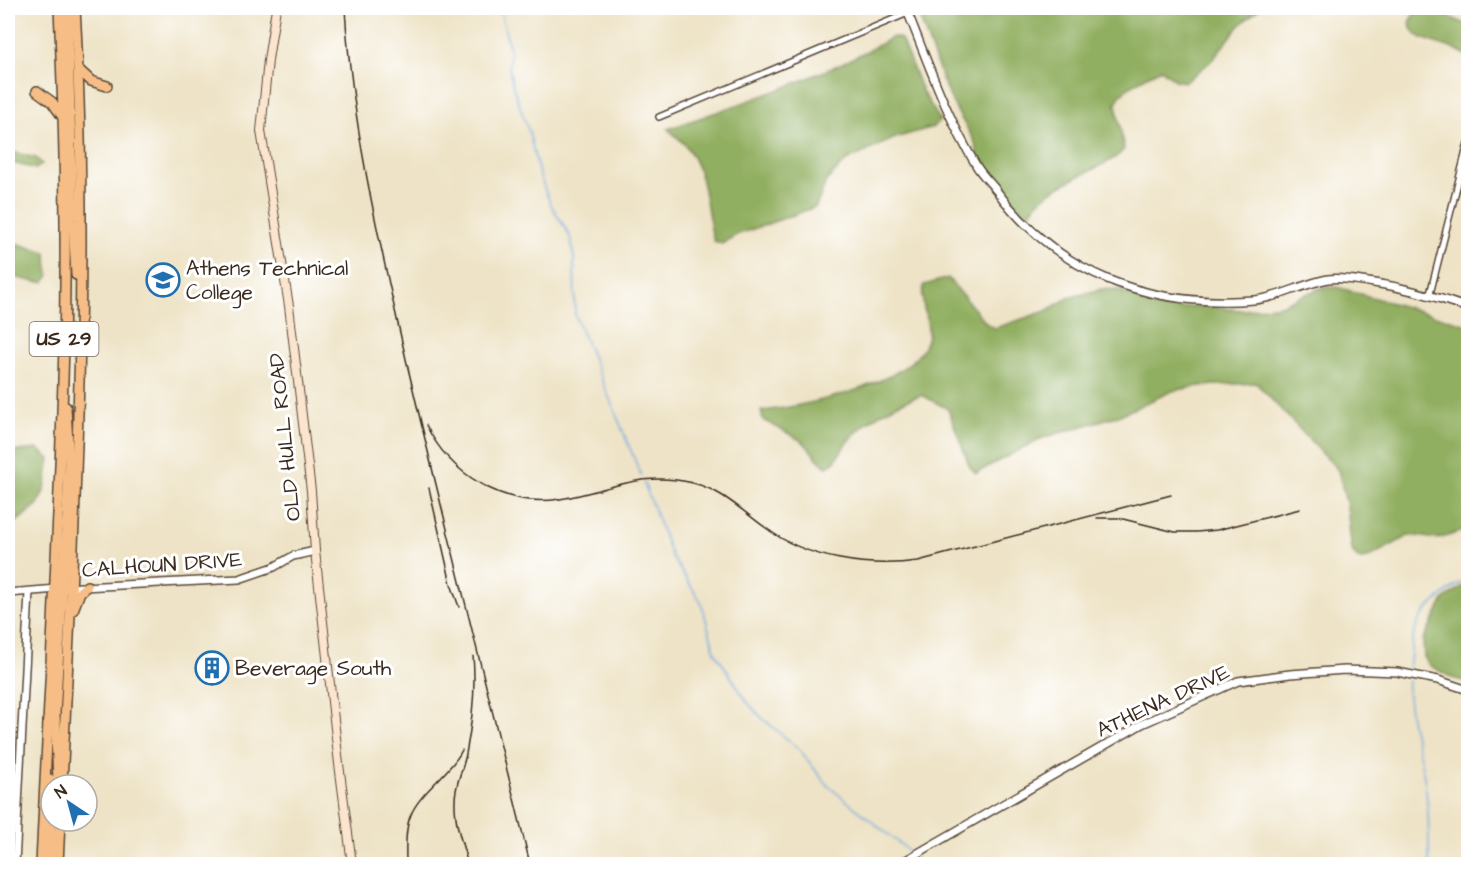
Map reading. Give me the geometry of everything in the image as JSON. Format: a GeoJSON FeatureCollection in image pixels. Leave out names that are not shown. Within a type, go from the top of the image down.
{"type":"FeatureCollection","features":[{"type":"Feature","properties":{"kind":"highway","name":"US 29"},"geometry":{"type":"LineString","coordinates":[[59,8],[65,247],[62,390],[63,588],[70,618],[62,773]]}},
{"type":"Feature","properties":{"kind":"highway"},"geometry":{"type":"LineString","coordinates":[[68,8],[73,220],[77,279],[82,294]]}},
{"type":"Feature","properties":{"kind":"highway","name":"US 29"},"geometry":{"type":"LineString","coordinates":[[41,864],[46,759],[63,588],[82,294],[79,70],[75,8]]}},
{"type":"Feature","properties":{"kind":"highway"},"geometry":{"type":"LineString","coordinates":[[79,70],[91,81],[107,86]]}},
{"type":"Feature","properties":{"kind":"highway"},"geometry":{"type":"LineString","coordinates":[[36,91],[52,102],[63,116]]}},
{"type":"Feature","properties":{"kind":"highway"},"geometry":{"type":"LineString","coordinates":[[70,618],[80,592],[87,586]]}},
{"type":"Feature","properties":{"kind":"highway"},"geometry":{"type":"LineString","coordinates":[[57,773],[55,715],[63,588]]}},
{"type":"Feature","properties":{"kind":"highway"},"geometry":{"type":"LineString","coordinates":[[46,759],[49,773]]}},
{"type":"Feature","properties":{"kind":"highway"},"geometry":{"type":"LineString","coordinates":[[50,864],[51,833]]}},
{"type":"Feature","properties":{"kind":"highway"},"geometry":{"type":"LineString","coordinates":[[58,864],[59,833]]}},
{"type":"Feature","properties":{"kind":"main road","name":"OLD HULL ROAD"},"geometry":{"type":"LineString","coordinates":[[276,8],[261,131],[289,306],[352,864]]}},
{"type":"Feature","properties":{"kind":"street"},"geometry":{"type":"LineString","coordinates":[[659,117],[907,10],[950,115],[976,166],[1012,212],[1028,228],[1087,270],[1137,291],[1200,299],[1235,301],[1257,299],[1330,278],[1399,287],[1430,294],[1468,308]]}},
{"type":"Feature","properties":{"kind":"street"},"geometry":{"type":"LineString","coordinates":[[1430,294],[1468,142]]}},
{"type":"Feature","properties":{"kind":"street","name":"CALHOUN DRIVE"},"geometry":{"type":"LineString","coordinates":[[8,593],[87,586],[239,579],[274,567],[293,556],[315,551]]}},
{"type":"Feature","properties":{"kind":"street"},"geometry":{"type":"LineString","coordinates":[[15,864],[28,592]]}},
{"type":"Feature","properties":{"kind":"street","name":"ATHENA DRIVE"},"geometry":{"type":"LineString","coordinates":[[899,864],[1142,724],[1238,681],[1290,674],[1366,670],[1419,676],[1468,690]]}},
{"type":"Feature","properties":{"kind":"green space"},"geometry":{"type":"Polygon","coordinates":[[[916,8],[1260,8],[1241,24],[1210,62],[1185,82],[1175,80],[1161,69],[1141,79],[1123,92],[1116,104],[1124,149],[1112,160],[1048,194],[1027,218],[1023,219],[980,162],[974,140],[946,89],[916,8]]]}},
{"type":"Feature","properties":{"kind":"green space"},"geometry":{"type":"Polygon","coordinates":[[[1427,11],[1445,15],[1468,25],[1468,56],[1428,41],[1415,33],[1411,28],[1411,21],[1415,13],[1427,11]]]}},
{"type":"Feature","properties":{"kind":"green space"},"geometry":{"type":"Polygon","coordinates":[[[893,37],[901,39],[922,91],[940,120],[933,127],[895,138],[846,161],[826,181],[816,207],[736,235],[722,244],[714,241],[699,170],[686,146],[668,129],[811,77],[893,37]]]}},
{"type":"Feature","properties":{"kind":"green space"},"geometry":{"type":"Polygon","coordinates":[[[8,151],[36,158],[42,164],[36,169],[8,162],[8,151]]]}},
{"type":"Feature","properties":{"kind":"green space"},"geometry":{"type":"Polygon","coordinates":[[[8,241],[46,252],[49,276],[44,282],[8,276],[8,241]]]}},
{"type":"Feature","properties":{"kind":"green space"},"geometry":{"type":"Polygon","coordinates":[[[948,278],[987,324],[995,328],[1046,311],[1068,298],[1102,289],[1119,290],[1156,307],[1173,309],[1199,306],[1243,310],[1281,305],[1320,288],[1337,287],[1468,325],[1468,530],[1437,539],[1410,535],[1368,558],[1359,559],[1353,553],[1347,506],[1338,470],[1256,383],[1199,386],[1172,391],[1120,415],[1042,438],[976,473],[970,467],[948,409],[922,395],[902,402],[866,424],[827,467],[803,442],[763,420],[761,411],[802,404],[855,390],[880,381],[902,369],[918,355],[927,339],[924,285],[948,278]]]}},
{"type":"Feature","properties":{"kind":"green space"},"geometry":{"type":"Polygon","coordinates":[[[38,449],[50,459],[45,489],[38,504],[8,529],[8,452],[38,449]]]}},
{"type":"Feature","properties":{"kind":"green space"},"geometry":{"type":"Polygon","coordinates":[[[1468,582],[1468,682],[1452,678],[1429,665],[1424,657],[1423,640],[1444,600],[1468,582]]]}},
{"type":"Feature","properties":{"kind":"waterway"},"geometry":{"type":"LineString","coordinates":[[500,8],[510,51],[509,67],[513,87],[529,132],[539,174],[551,205],[570,236],[574,258],[575,315],[641,475]]}},
{"type":"Feature","properties":{"kind":"waterway"},"geometry":{"type":"LineString","coordinates":[[644,483],[672,557],[701,602],[715,652],[748,703],[799,749],[827,785],[910,852]]}},
{"type":"Feature","properties":{"kind":"waterway"},"geometry":{"type":"LineString","coordinates":[[1409,671],[1414,633],[1419,621],[1441,597],[1468,578]]}},
{"type":"Feature","properties":{"kind":"waterway"},"geometry":{"type":"LineString","coordinates":[[1408,680],[1410,715],[1426,795],[1429,864]]}},
{"type":"Feature","properties":{"kind":"waterway"},"geometry":{"type":"LineString","coordinates":[[915,857],[921,864]]}},
{"type":"Feature","properties":{"kind":"railway"},"geometry":{"type":"LineString","coordinates":[[345,8],[354,99],[378,234],[408,368],[530,864]]}},
{"type":"Feature","properties":{"kind":"railway"},"geometry":{"type":"LineString","coordinates":[[426,425],[436,443],[464,472],[481,484],[499,492],[518,498],[539,500],[560,499],[641,480],[657,479],[693,483],[723,496],[782,539],[819,554],[859,562],[918,561],[1171,495]]}},
{"type":"Feature","properties":{"kind":"railway"},"geometry":{"type":"LineString","coordinates":[[429,488],[451,584],[459,607]]}},
{"type":"Feature","properties":{"kind":"railway"},"geometry":{"type":"LineString","coordinates":[[1097,518],[1119,518],[1175,532],[1197,532],[1217,530],[1300,509]]}},
{"type":"Feature","properties":{"kind":"railway"},"geometry":{"type":"LineString","coordinates":[[468,864],[457,824],[455,800],[472,718],[473,656]]}},
{"type":"Feature","properties":{"kind":"railway"},"geometry":{"type":"LineString","coordinates":[[406,862],[406,835],[410,816],[421,799],[452,765],[462,750]]}},
{"type":"Feature","properties":{"kind":"place","name":"Athens Technical College"},"geometry":{"type":"Point","coordinates":[163,280]}},
{"type":"Feature","properties":{"kind":"place","name":"Beverage South"},"geometry":{"type":"Point","coordinates":[212,668]}}]}
